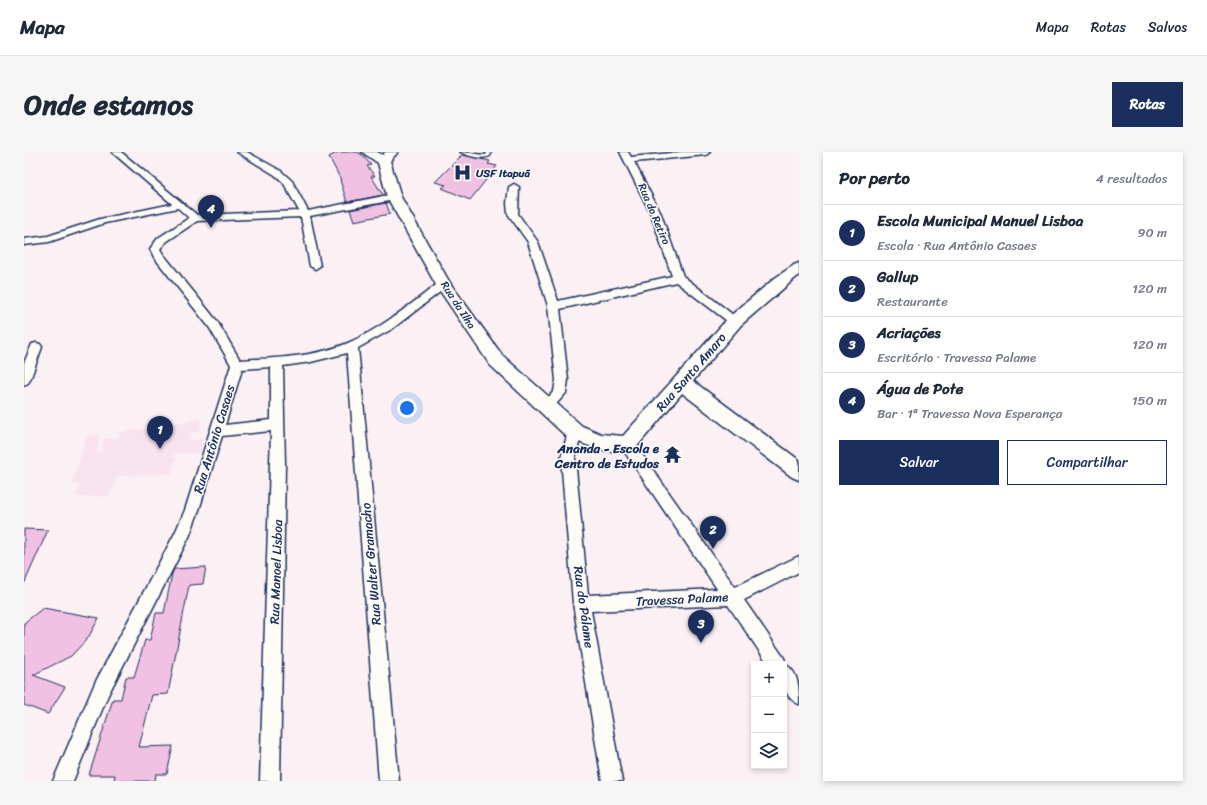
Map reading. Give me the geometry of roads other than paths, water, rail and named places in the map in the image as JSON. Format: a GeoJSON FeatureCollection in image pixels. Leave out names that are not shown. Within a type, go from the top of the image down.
{"type":"FeatureCollection","features":[{"type":"Feature","properties":{"kind":"main road"},"geometry":{"type":"LineString","coordinates":[[368,152],[388,157]]}},
{"type":"Feature","properties":{"kind":"main road","name":"Rua da Ilha"},"geometry":{"type":"LineString","coordinates":[[388,157],[394,197],[444,285],[496,360],[575,432]]}},
{"type":"Feature","properties":{"kind":"main road","name":"Rua Santo Amaro"},"geometry":{"type":"LineString","coordinates":[[627,444],[735,321],[780,282],[799,268]]}},
{"type":"Feature","properties":{"kind":"main road"},"geometry":{"type":"LineString","coordinates":[[682,383],[799,471]]}},
{"type":"Feature","properties":{"kind":"main road"},"geometry":{"type":"LineString","coordinates":[[575,432],[600,442],[627,444]]}},
{"type":"Feature","properties":{"kind":"street"},"geometry":{"type":"LineString","coordinates":[[116,152],[195,218]]}},
{"type":"Feature","properties":{"kind":"street"},"geometry":{"type":"LineString","coordinates":[[241,152],[278,173],[287,181],[305,214],[315,266]]}},
{"type":"Feature","properties":{"kind":"street"},"geometry":{"type":"LineString","coordinates":[[627,156],[706,152]]}},
{"type":"Feature","properties":{"kind":"street","name":"Rua do Retiro"},"geometry":{"type":"LineString","coordinates":[[627,156],[656,214],[678,278]]}},
{"type":"Feature","properties":{"kind":"street"},"geometry":{"type":"LineString","coordinates":[[514,187],[512,203],[513,214],[534,242],[554,306],[562,380],[560,393],[547,405]]}},
{"type":"Feature","properties":{"kind":"street"},"geometry":{"type":"LineString","coordinates":[[394,197],[305,214],[195,218],[162,240],[155,249],[158,255],[213,324],[237,365],[277,363],[352,346],[385,328],[444,285]]}},
{"type":"Feature","properties":{"kind":"street"},"geometry":{"type":"LineString","coordinates":[[24,242],[49,239],[103,221],[181,205]]}},
{"type":"Feature","properties":{"kind":"street"},"geometry":{"type":"LineString","coordinates":[[554,306],[678,278],[735,321]]}},
{"type":"Feature","properties":{"kind":"street","name":"Rua Walter Gramacho"},"geometry":{"type":"LineString","coordinates":[[352,346],[390,781]]}},
{"type":"Feature","properties":{"kind":"street"},"geometry":{"type":"LineString","coordinates":[[24,380],[36,347]]}},
{"type":"Feature","properties":{"kind":"street","name":"Rua Manoel Lisboa"},"geometry":{"type":"LineString","coordinates":[[270,781],[278,425],[277,363]]}},
{"type":"Feature","properties":{"kind":"street","name":"Rua Antônio Casaes"},"geometry":{"type":"LineString","coordinates":[[63,781],[101,689],[181,537],[192,510],[237,365]]}},
{"type":"Feature","properties":{"kind":"street"},"geometry":{"type":"LineString","coordinates":[[217,431],[278,425]]}},
{"type":"Feature","properties":{"kind":"street","name":"Rua do Pálame"},"geometry":{"type":"LineString","coordinates":[[575,432],[568,458],[581,603],[612,781]]}},
{"type":"Feature","properties":{"kind":"street"},"geometry":{"type":"LineString","coordinates":[[627,444],[776,661]]}},
{"type":"Feature","properties":{"kind":"street","name":"Travessa Palame"},"geometry":{"type":"LineString","coordinates":[[581,603],[732,597],[799,564]]}},
{"type":"Feature","properties":{"kind":"street"},"geometry":{"type":"LineString","coordinates":[[787,677],[799,695]]}},
{"type":"Feature","properties":{"kind":"lane"},"geometry":{"type":"LineString","coordinates":[[462,152],[484,156],[488,156],[490,152]]}},
{"type":"Feature","properties":{"kind":"place","name":"USF Itapuã"},"geometry":{"type":"Point","coordinates":[463,173]}},
{"type":"Feature","properties":{"kind":"place","name":"Água de Pote"},"geometry":{"type":"Point","coordinates":[211,228]}},
{"type":"Feature","properties":{"kind":"place","name":"Escola Municipal Manuel Lisboa"},"geometry":{"type":"Point","coordinates":[160,449]}},
{"type":"Feature","properties":{"kind":"place","name":"Ananda - Escola e Centro de Estudos"},"geometry":{"type":"Point","coordinates":[672,455]}},
{"type":"Feature","properties":{"kind":"place","name":"Gallup"},"geometry":{"type":"Point","coordinates":[713,549]}},
{"type":"Feature","properties":{"kind":"place","name":"Acriações"},"geometry":{"type":"Point","coordinates":[701,643]}}]}
